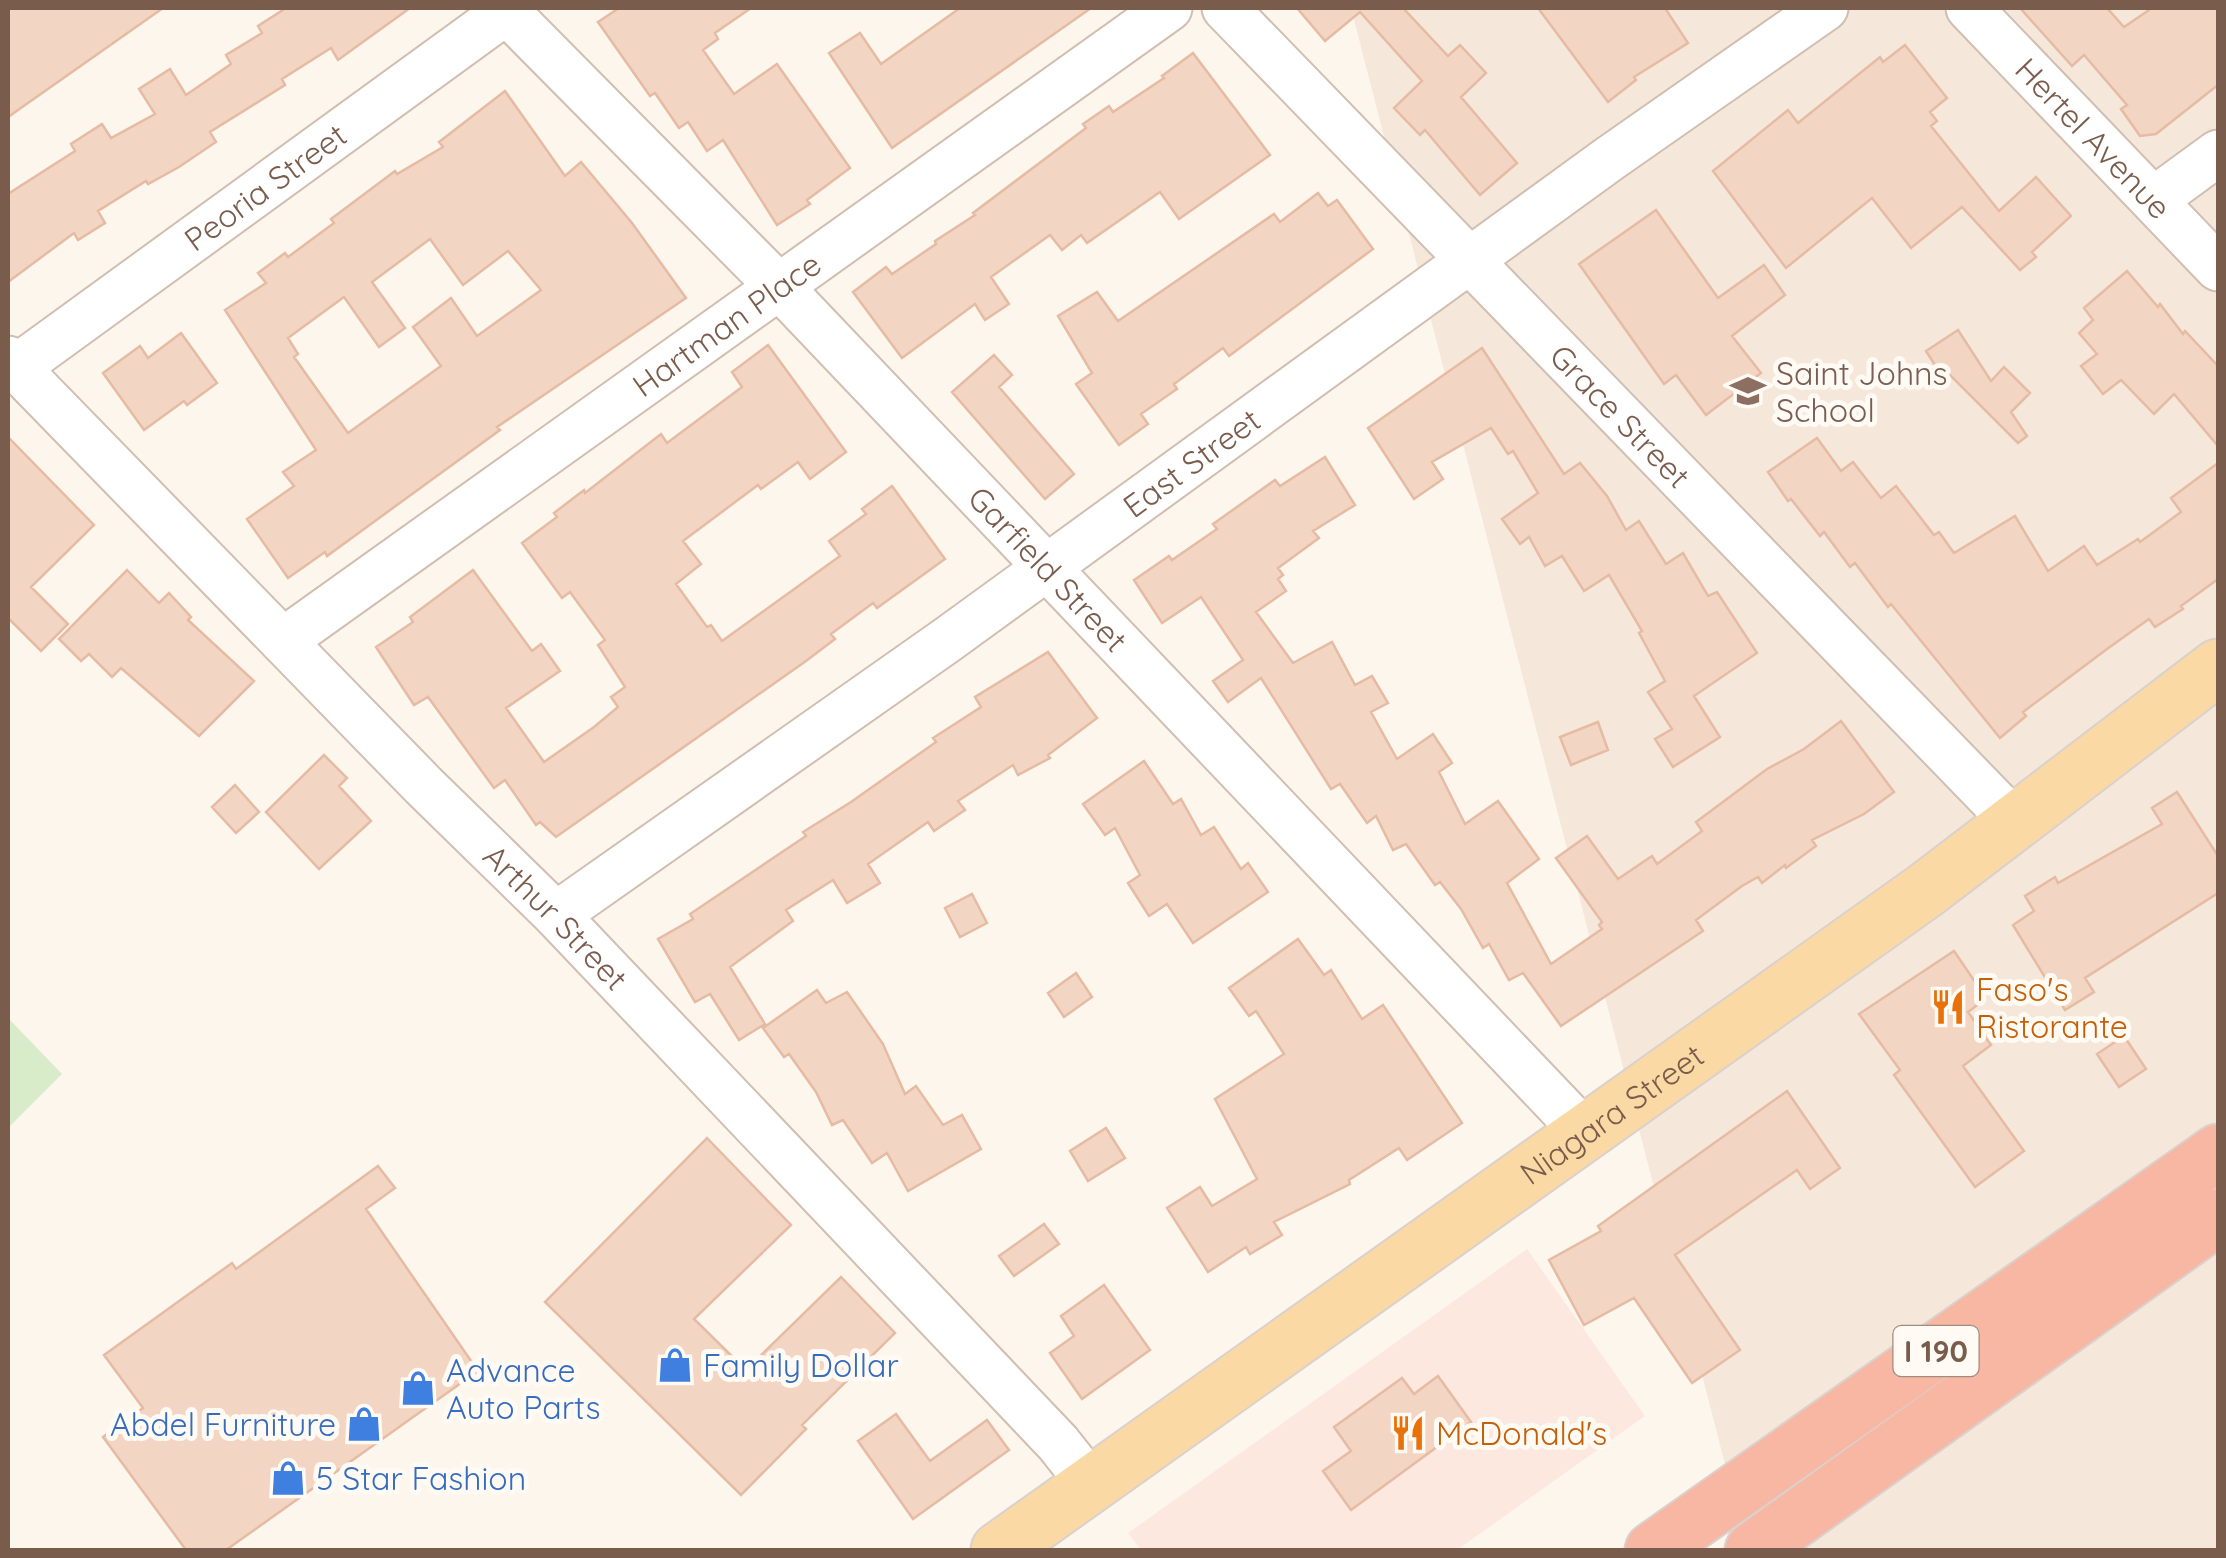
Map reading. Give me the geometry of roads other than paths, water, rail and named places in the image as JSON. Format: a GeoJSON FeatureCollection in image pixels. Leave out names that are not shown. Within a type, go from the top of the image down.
{"type":"FeatureCollection","features":[{"type":"Feature","properties":{"kind":"highway","name":"I 190"},"geometry":{"type":"LineString","coordinates":[[1653,1550],[2218,1152]]}},
{"type":"Feature","properties":{"kind":"highway","name":"I 190"},"geometry":{"type":"LineString","coordinates":[[1753,1550],[2218,1217]]}},
{"type":"Feature","properties":{"kind":"main road","name":"Niagara Street"},"geometry":{"type":"LineString","coordinates":[[1000,1550],[2016,824],[2218,667]]}},
{"type":"Feature","properties":{"kind":"street","name":"Hartman Place"},"geometry":{"type":"LineString","coordinates":[[283,641],[1170,8]]}},
{"type":"Feature","properties":{"kind":"street","name":"Grace Street"},"geometry":{"type":"LineString","coordinates":[[1225,8],[2016,824]]}},
{"type":"Feature","properties":{"kind":"street","name":"East Street"},"geometry":{"type":"LineString","coordinates":[[556,915],[1825,8]]}},
{"type":"Feature","properties":{"kind":"street","name":"Hertel Avenue"},"geometry":{"type":"LineString","coordinates":[[1969,8],[2218,268]]}},
{"type":"Feature","properties":{"kind":"street","name":"Garfield Street"},"geometry":{"type":"LineString","coordinates":[[507,9],[1048,567],[1587,1134]]}},
{"type":"Feature","properties":{"kind":"street","name":"Peoria Street"},"geometry":{"type":"LineString","coordinates":[[12,364],[507,9]]}},
{"type":"Feature","properties":{"kind":"street"},"geometry":{"type":"LineString","coordinates":[[2155,199],[2218,152]]}},
{"type":"Feature","properties":{"kind":"street","name":"Arthur Street"},"geometry":{"type":"LineString","coordinates":[[12,364],[424,786],[556,915],[1058,1443],[1092,1486]]}},
{"type":"Feature","properties":{"kind":"place","name":"Saint Johns School"},"geometry":{"type":"Point","coordinates":[1748,391]}},
{"type":"Feature","properties":{"kind":"place","name":"Faso's Ristorante"},"geometry":{"type":"Point","coordinates":[1948,1007]}},
{"type":"Feature","properties":{"kind":"place","name":"Family Dollar"},"geometry":{"type":"Point","coordinates":[675,1365]}},
{"type":"Feature","properties":{"kind":"place","name":"Advance Auto Parts"},"geometry":{"type":"Point","coordinates":[418,1388]}},
{"type":"Feature","properties":{"kind":"place","name":"Abdel Furniture"},"geometry":{"type":"Point","coordinates":[364,1424]}},
{"type":"Feature","properties":{"kind":"place","name":"McDonald's"},"geometry":{"type":"Point","coordinates":[1408,1433]}},
{"type":"Feature","properties":{"kind":"place","name":"5 Star Fashion"},"geometry":{"type":"Point","coordinates":[288,1478]}}]}
